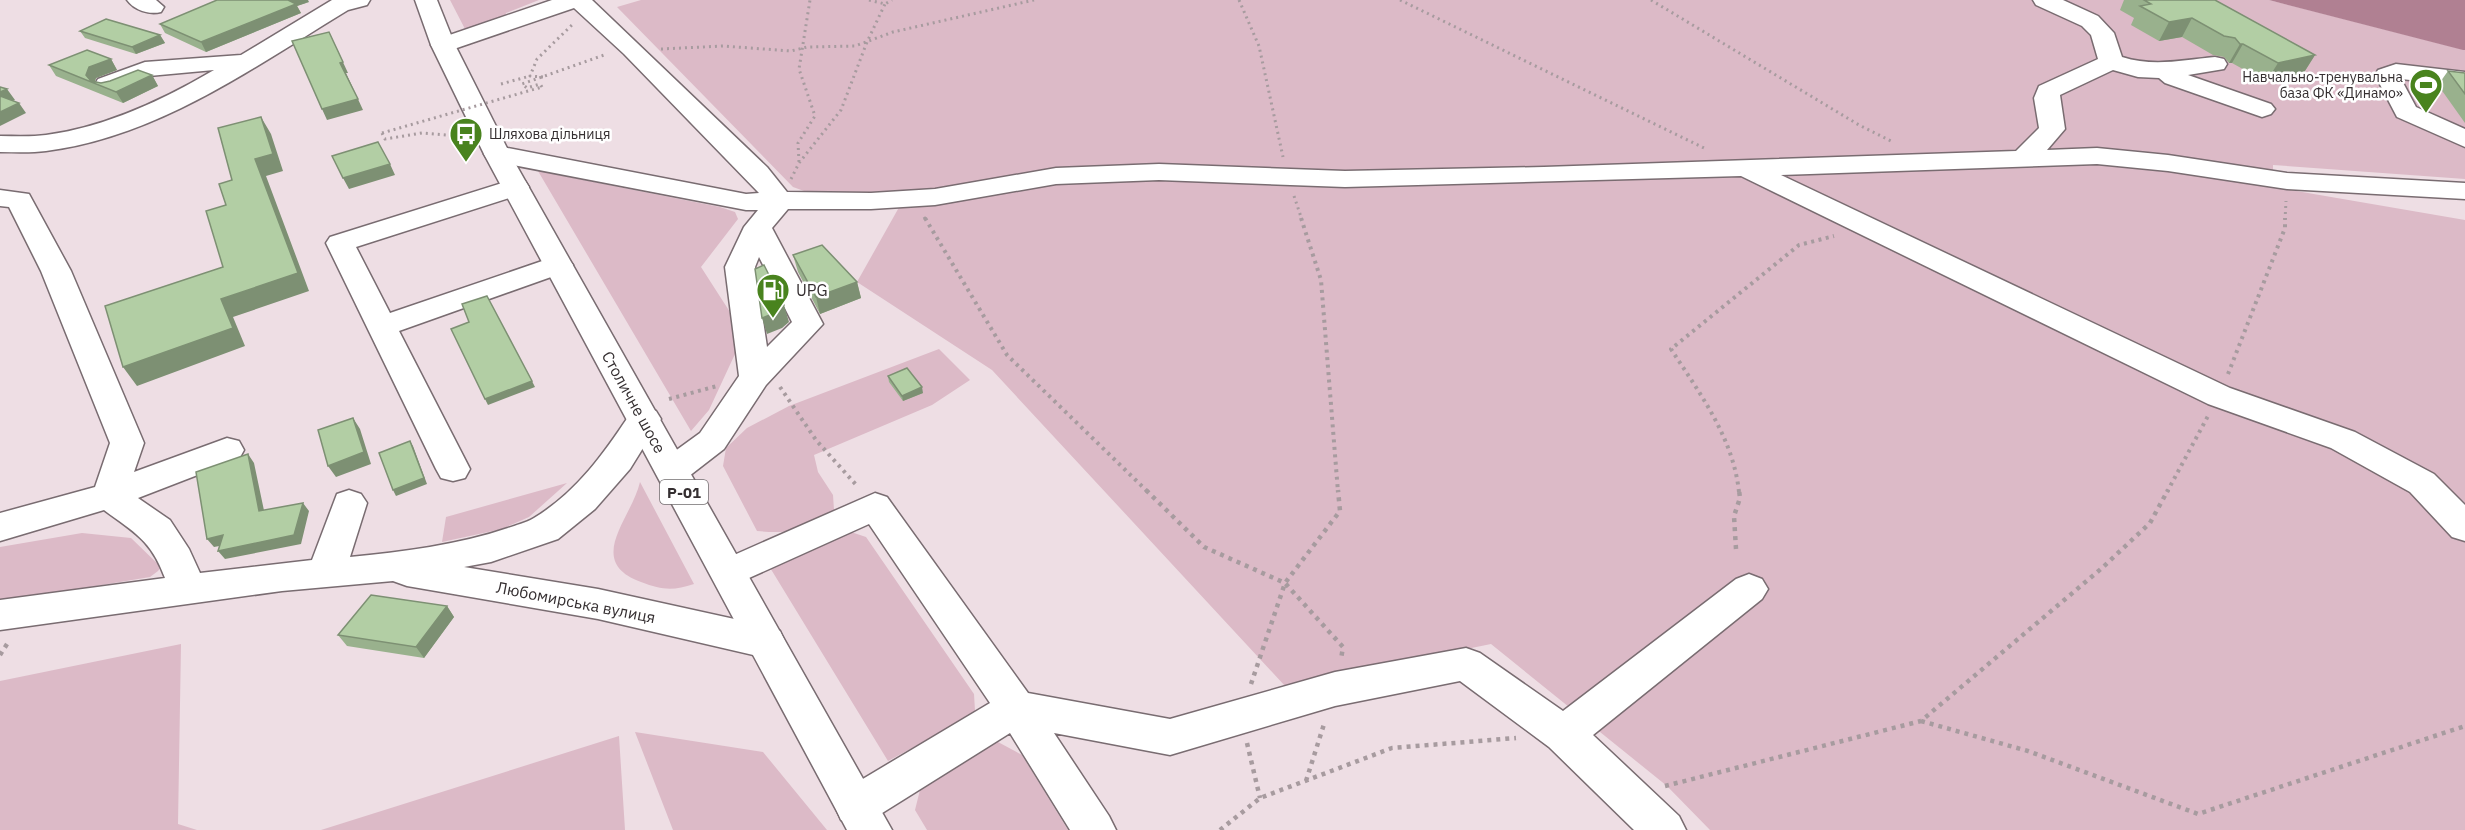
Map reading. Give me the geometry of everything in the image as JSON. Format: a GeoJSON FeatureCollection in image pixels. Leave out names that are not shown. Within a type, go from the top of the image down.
{"type":"FeatureCollection","features":[{"type":"Feature","properties":{"kind":"street"},"geometry":{"type":"LineString","coordinates":[[0,144],[23,146],[79,139],[161,110],[340,5],[359,0]]}},
{"type":"Feature","properties":{"kind":"street","name":"Столичне шосе"},"geometry":{"type":"LineString","coordinates":[[426,0],[443,45],[497,154],[558,266],[656,409],[672,471],[863,818]]}},
{"type":"Feature","properties":{"kind":"street"},"geometry":{"type":"LineString","coordinates":[[2044,0],[2090,21],[2102,33],[2111,62]]}},
{"type":"Feature","properties":{"kind":"street"},"geometry":{"type":"LineString","coordinates":[[443,45],[582,4],[632,49],[757,173],[780,201]]}},
{"type":"Feature","properties":{"kind":"street"},"geometry":{"type":"LineString","coordinates":[[2180,44],[2237,77]]}},
{"type":"Feature","properties":{"kind":"street"},"geometry":{"type":"LineString","coordinates":[[107,84],[145,69],[244,61]]}},
{"type":"Feature","properties":{"kind":"street"},"geometry":{"type":"LineString","coordinates":[[2024,158],[2052,129],[2048,91],[2111,62],[2138,70],[2160,61],[2215,64]]}},
{"type":"Feature","properties":{"kind":"street"},"geometry":{"type":"LineString","coordinates":[[2160,61],[2174,78],[2262,109]]}},
{"type":"Feature","properties":{"kind":"street"},"geometry":{"type":"LineString","coordinates":[[2465,79],[2396,71],[2387,75],[2406,111],[2465,139]]}},
{"type":"Feature","properties":{"kind":"street"},"geometry":{"type":"LineString","coordinates":[[497,154],[746,202],[811,199],[871,201],[913,199],[1056,176],[1159,172],[1356,179],[2109,157],[2168,163],[2287,181],[2465,190]]}},
{"type":"Feature","properties":{"kind":"street"},"geometry":{"type":"LineString","coordinates":[[1747,169],[2219,396],[2353,446],[2422,483],[2465,527]]}},
{"type":"Feature","properties":{"kind":"street"},"geometry":{"type":"LineString","coordinates":[[453,469],[340,243],[515,187]]}},
{"type":"Feature","properties":{"kind":"street"},"geometry":{"type":"LineString","coordinates":[[0,198],[19,200],[56,271],[127,443],[110,496]]}},
{"type":"Feature","properties":{"kind":"street"},"geometry":{"type":"LineString","coordinates":[[760,371],[740,267],[759,227],[780,201]]}},
{"type":"Feature","properties":{"kind":"street"},"geometry":{"type":"LineString","coordinates":[[672,471],[712,441],[760,371],[808,324],[759,227]]}},
{"type":"Feature","properties":{"kind":"street"},"geometry":{"type":"LineString","coordinates":[[383,326],[558,266]]}},
{"type":"Feature","properties":{"kind":"street","name":"Любомирська вулиця"},"geometry":{"type":"LineString","coordinates":[[0,615],[180,590],[384,568],[491,548],[545,529],[583,500],[618,460],[656,409]]}},
{"type":"Feature","properties":{"kind":"street"},"geometry":{"type":"LineString","coordinates":[[0,527],[110,496],[227,450]]}},
{"type":"Feature","properties":{"kind":"street"},"geometry":{"type":"LineString","coordinates":[[110,496],[157,530],[180,569],[184,580],[180,590]]}},
{"type":"Feature","properties":{"kind":"street"},"geometry":{"type":"LineString","coordinates":[[326,573],[349,503]]}},
{"type":"Feature","properties":{"kind":"street"},"geometry":{"type":"LineString","coordinates":[[729,573],[875,506],[1016,708],[1094,830]]}},
{"type":"Feature","properties":{"kind":"street","name":"Любомирська вулиця"},"geometry":{"type":"LineString","coordinates":[[384,568],[586,602],[766,642]]}},
{"type":"Feature","properties":{"kind":"street"},"geometry":{"type":"LineString","coordinates":[[1564,734],[1749,589]]}},
{"type":"Feature","properties":{"kind":"street"},"geometry":{"type":"LineString","coordinates":[[863,818],[1016,708],[1170,737],[1241,714],[1335,689],[1466,664],[1564,734],[1664,830]]}},
{"type":"Feature","properties":{"kind":"path"},"geometry":{"type":"LineString","coordinates":[[799,163],[798,143],[815,116],[799,69],[810,0]]}},
{"type":"Feature","properties":{"kind":"path"},"geometry":{"type":"LineString","coordinates":[[869,0],[885,4]]}},
{"type":"Feature","properties":{"kind":"path"},"geometry":{"type":"LineString","coordinates":[[780,201],[799,163],[841,110],[867,42],[885,4],[892,0]]}},
{"type":"Feature","properties":{"kind":"path"},"geometry":{"type":"LineString","coordinates":[[459,136],[441,132],[406,133],[385,139],[382,133],[542,87],[540,84],[527,87],[522,84],[547,77],[582,61],[632,49],[723,46],[791,51],[802,48],[855,46],[892,32],[1034,0]]}},
{"type":"Feature","properties":{"kind":"path"},"geometry":{"type":"LineString","coordinates":[[1239,0],[1259,46],[1287,177],[1321,280],[1340,511],[1285,583],[1241,714],[1260,798]]}},
{"type":"Feature","properties":{"kind":"path"},"geometry":{"type":"LineString","coordinates":[[1400,0],[1704,148]]}},
{"type":"Feature","properties":{"kind":"path"},"geometry":{"type":"LineString","coordinates":[[1650,0],[1859,124],[1934,161]]}},
{"type":"Feature","properties":{"kind":"path"},"geometry":{"type":"LineString","coordinates":[[530,76],[537,59],[577,20],[582,4]]}},
{"type":"Feature","properties":{"kind":"path"},"geometry":{"type":"LineString","coordinates":[[501,84],[530,76],[547,77]]}},
{"type":"Feature","properties":{"kind":"path"},"geometry":{"type":"LineString","coordinates":[[1616,783],[1667,786],[1921,721],[2102,568],[2150,523],[2219,396],[2285,228],[2287,181]]}},
{"type":"Feature","properties":{"kind":"path"},"geometry":{"type":"LineString","coordinates":[[913,199],[1007,355],[1204,547],[1285,583],[1343,647],[1335,689],[1306,780]]}},
{"type":"Feature","properties":{"kind":"path"},"geometry":{"type":"LineString","coordinates":[[1736,549],[1734,516],[1740,498],[1737,472],[1720,425],[1671,350],[1799,245],[1868,227]]}},
{"type":"Feature","properties":{"kind":"path"},"geometry":{"type":"LineString","coordinates":[[656,409],[760,371],[816,440],[875,506]]}},
{"type":"Feature","properties":{"kind":"path"},"geometry":{"type":"LineString","coordinates":[[1921,721],[2028,751],[2198,814],[2465,726]]}},
{"type":"Feature","properties":{"kind":"path"},"geometry":{"type":"LineString","coordinates":[[1220,830],[1260,798],[1392,747],[1518,738]]}},
{"type":"Feature","properties":{"kind":"shaded area"},"geometry":{"type":"Polygon","coordinates":[[[450,0],[539,0],[506,13],[504,20],[477,29],[465,29],[450,0]]]}},
{"type":"Feature","properties":{"kind":"shaded area"},"geometry":{"type":"Polygon","coordinates":[[[641,0],[2269,0],[2465,50],[2465,179],[2273,165],[2273,187],[2465,220],[2465,830],[1710,830],[1667,786],[1491,644],[1285,686],[992,370],[857,282],[902,202],[826,199],[793,187],[617,7],[641,0]]]}},
{"type":"Feature","properties":{"kind":"shaded area"},"geometry":{"type":"Polygon","coordinates":[[[2269,0],[2465,0],[2465,50],[2463,50],[2269,0]]]}},
{"type":"Feature","properties":{"kind":"shaded area"},"geometry":{"type":"Polygon","coordinates":[[[538,171],[720,207],[735,212],[738,219],[701,267],[737,323],[735,354],[709,410],[691,431],[538,171]]]}},
{"type":"Feature","properties":{"kind":"shaded area"},"geometry":{"type":"Polygon","coordinates":[[[939,349],[970,380],[932,405],[814,455],[818,472],[833,495],[834,510],[816,523],[798,530],[757,531],[723,466],[726,448],[747,428],[789,406],[939,349]]]}},
{"type":"Feature","properties":{"kind":"shaded area"},"geometry":{"type":"Polygon","coordinates":[[[640,482],[694,584],[674,589],[655,587],[624,573],[616,563],[614,551],[616,538],[640,482]]]}},
{"type":"Feature","properties":{"kind":"shaded area"},"geometry":{"type":"Polygon","coordinates":[[[567,483],[529,517],[502,529],[442,542],[446,517],[567,483]]]}},
{"type":"Feature","properties":{"kind":"shaded area"},"geometry":{"type":"Polygon","coordinates":[[[851,532],[866,537],[974,694],[975,711],[958,723],[888,761],[769,566],[841,533],[851,532]]]}},
{"type":"Feature","properties":{"kind":"shaded area"},"geometry":{"type":"Polygon","coordinates":[[[82,533],[131,538],[161,567],[150,577],[0,602],[0,547],[82,533]]]}},
{"type":"Feature","properties":{"kind":"shaded area"},"geometry":{"type":"Polygon","coordinates":[[[181,644],[178,824],[197,830],[0,830],[0,681],[181,644]]]}},
{"type":"Feature","properties":{"kind":"shaded area"},"geometry":{"type":"Polygon","coordinates":[[[635,732],[763,752],[827,830],[673,830],[635,732]]]}},
{"type":"Feature","properties":{"kind":"shaded area"},"geometry":{"type":"Polygon","coordinates":[[[619,736],[625,830],[321,830],[619,736]]]}},
{"type":"Feature","properties":{"kind":"shaded area"},"geometry":{"type":"Polygon","coordinates":[[[978,741],[998,742],[1022,755],[1068,830],[927,830],[915,810],[922,782],[978,741]]]}},
{"type":"Feature","properties":{"kind":"building"},"geometry":{"type":"Polygon","coordinates":[[[217,0],[288,0],[296,4],[201,42],[160,24],[217,0]]]}},
{"type":"Feature","properties":{"kind":"building"},"geometry":{"type":"Polygon","coordinates":[[[2144,0],[2215,0],[2315,55],[2278,63],[2240,44],[2235,38],[2224,36],[2192,18],[2169,22],[2140,6],[2151,4],[2144,0]]]}},
{"type":"Feature","properties":{"kind":"building"},"geometry":{"type":"Polygon","coordinates":[[[106,19],[160,35],[132,47],[80,31],[106,19]]]}},
{"type":"Feature","properties":{"kind":"building"},"geometry":{"type":"Polygon","coordinates":[[[329,32],[343,62],[340,63],[358,99],[322,109],[292,41],[329,32]]]}},
{"type":"Feature","properties":{"kind":"building"},"geometry":{"type":"Polygon","coordinates":[[[87,50],[111,59],[89,67],[86,75],[91,81],[101,83],[110,81],[138,70],[152,75],[116,92],[49,65],[87,50]]]}},
{"type":"Feature","properties":{"kind":"building"},"geometry":{"type":"Polygon","coordinates":[[[2448,71],[2465,73],[2465,94],[2448,71]]]}},
{"type":"Feature","properties":{"kind":"building"},"geometry":{"type":"Polygon","coordinates":[[[0,96],[19,103],[0,112],[0,96]]]}},
{"type":"Feature","properties":{"kind":"building"},"geometry":{"type":"Polygon","coordinates":[[[261,117],[273,154],[255,159],[298,273],[221,299],[233,328],[123,367],[105,306],[223,267],[206,211],[226,205],[219,184],[232,180],[218,128],[261,117]]]}},
{"type":"Feature","properties":{"kind":"building"},"geometry":{"type":"Polygon","coordinates":[[[378,142],[390,164],[343,178],[332,156],[378,142]]]}},
{"type":"Feature","properties":{"kind":"building"},"geometry":{"type":"Polygon","coordinates":[[[822,245],[857,282],[816,297],[793,255],[822,245]]]}},
{"type":"Feature","properties":{"kind":"building"},"geometry":{"type":"Polygon","coordinates":[[[764,265],[784,305],[777,312],[762,318],[755,269],[764,265]]]}},
{"type":"Feature","properties":{"kind":"building"},"geometry":{"type":"Polygon","coordinates":[[[487,296],[532,381],[485,399],[451,329],[469,322],[462,304],[487,296]]]}},
{"type":"Feature","properties":{"kind":"building"},"geometry":{"type":"Polygon","coordinates":[[[907,368],[922,387],[902,396],[888,376],[907,368]]]}},
{"type":"Feature","properties":{"kind":"building"},"geometry":{"type":"Polygon","coordinates":[[[353,418],[364,452],[328,466],[318,430],[353,418]]]}},
{"type":"Feature","properties":{"kind":"building"},"geometry":{"type":"Polygon","coordinates":[[[410,441],[424,478],[393,490],[379,453],[410,441]]]}},
{"type":"Feature","properties":{"kind":"building"},"geometry":{"type":"Polygon","coordinates":[[[248,454],[259,511],[303,503],[294,535],[218,551],[223,535],[207,539],[196,472],[248,454]]]}},
{"type":"Feature","properties":{"kind":"building"},"geometry":{"type":"Polygon","coordinates":[[[371,595],[447,606],[416,647],[338,635],[371,595]]]}},
{"type":"Feature","properties":{"kind":"place","name":"Навчально-тренувальна база ФК «Динамо»"},"geometry":{"type":"Point","coordinates":[2426,114]}},
{"type":"Feature","properties":{"kind":"place","name":"Шляхова дільниця"},"geometry":{"type":"Point","coordinates":[466,163]}},
{"type":"Feature","properties":{"kind":"place","name":"UPG"},"geometry":{"type":"Point","coordinates":[773,319]}}]}
